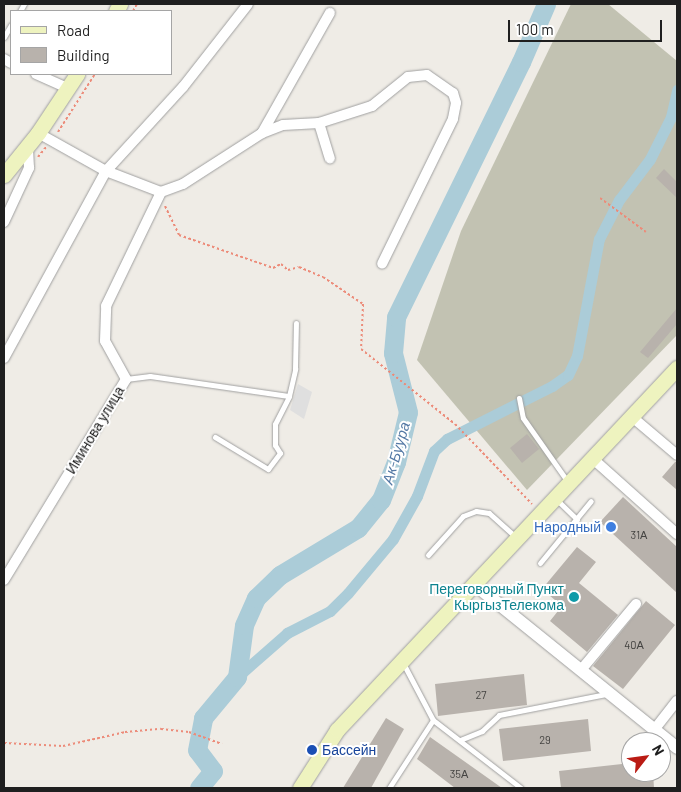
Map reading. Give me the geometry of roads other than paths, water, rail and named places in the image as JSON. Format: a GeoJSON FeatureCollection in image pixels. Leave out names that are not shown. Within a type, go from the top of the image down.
{"type":"FeatureCollection","features":[{"type":"Feature","properties":{"kind":"main road"},"geometry":{"type":"LineString","coordinates":[[4,175],[38,133],[76,75]]}},
{"type":"Feature","properties":{"kind":"main road"},"geometry":{"type":"LineString","coordinates":[[300,788],[337,730],[677,368]]}},
{"type":"Feature","properties":{"kind":"street"},"geometry":{"type":"LineString","coordinates":[[4,358],[106,171],[183,87],[248,4]]}},
{"type":"Feature","properties":{"kind":"street"},"geometry":{"type":"LineString","coordinates":[[262,133],[330,13]]}},
{"type":"Feature","properties":{"kind":"street"},"geometry":{"type":"LineString","coordinates":[[38,75],[68,88]]}},
{"type":"Feature","properties":{"kind":"street"},"geometry":{"type":"LineString","coordinates":[[38,133],[106,171],[161,192],[183,184],[262,133],[283,125],[319,123],[372,106],[408,77],[426,75],[453,93],[456,103],[453,119],[382,264]]}},
{"type":"Feature","properties":{"kind":"street"},"geometry":{"type":"LineString","coordinates":[[319,123],[330,158]]}},
{"type":"Feature","properties":{"kind":"street"},"geometry":{"type":"LineString","coordinates":[[4,222],[29,168],[28,146]]}},
{"type":"Feature","properties":{"kind":"street","name":"Иминова улица"},"geometry":{"type":"LineString","coordinates":[[4,580],[126,379],[105,341],[106,306],[161,192]]}},
{"type":"Feature","properties":{"kind":"street"},"geometry":{"type":"LineString","coordinates":[[632,416],[677,455]]}},
{"type":"Feature","properties":{"kind":"street"},"geometry":{"type":"LineString","coordinates":[[592,458],[677,534]]}},
{"type":"Feature","properties":{"kind":"street"},"geometry":{"type":"LineString","coordinates":[[474,584],[677,748]]}},
{"type":"Feature","properties":{"kind":"street"},"geometry":{"type":"LineString","coordinates":[[580,670],[636,604]]}},
{"type":"Feature","properties":{"kind":"street"},"geometry":{"type":"LineString","coordinates":[[654,730],[677,702]]}},
{"type":"Feature","properties":{"kind":"lane"},"geometry":{"type":"LineString","coordinates":[[215,437],[268,469],[280,453],[275,445],[275,424],[289,396],[295,369],[296,323]]}},
{"type":"Feature","properties":{"kind":"lane"},"geometry":{"type":"LineString","coordinates":[[126,379],[150,376],[289,396]]}},
{"type":"Feature","properties":{"kind":"lane"},"geometry":{"type":"LineString","coordinates":[[519,398],[523,418],[568,484]]}},
{"type":"Feature","properties":{"kind":"lane"},"geometry":{"type":"LineString","coordinates":[[555,498],[577,519]]}},
{"type":"Feature","properties":{"kind":"lane"},"geometry":{"type":"LineString","coordinates":[[540,563],[591,501]]}},
{"type":"Feature","properties":{"kind":"lane"},"geometry":{"type":"LineString","coordinates":[[428,555],[463,516],[476,511],[488,513],[517,538]]}},
{"type":"Feature","properties":{"kind":"lane"},"geometry":{"type":"LineString","coordinates":[[402,661],[433,720],[521,788]]}},
{"type":"Feature","properties":{"kind":"lane"},"geometry":{"type":"LineString","coordinates":[[460,740],[482,731],[499,715],[609,693]]}},
{"type":"Feature","properties":{"kind":"lane"},"geometry":{"type":"LineString","coordinates":[[389,788],[433,720]]}},
{"type":"Feature","properties":{"kind":"waterway","name":"Ак-Буура"},"geometry":{"type":"LineString","coordinates":[[199,788],[213,771],[197,750],[203,718],[237,677],[244,625],[256,598],[280,575],[358,528],[381,500],[396,462],[408,412],[393,353],[396,317],[521,62],[546,4]]}},
{"type":"Feature","properties":{"kind":"waterway"},"geometry":{"type":"LineString","coordinates":[[237,677],[287,633],[330,611],[348,593],[393,539],[417,496],[434,451],[447,439],[552,386],[568,375],[577,356],[599,239],[619,200],[650,159],[671,117],[677,90]]}},
{"type":"Feature","properties":{"kind":"place","name":"Народный"},"geometry":{"type":"Point","coordinates":[611,527]}},
{"type":"Feature","properties":{"kind":"place","name":"Переговорный Пункт КыргызТелекома"},"geometry":{"type":"Point","coordinates":[574,597]}},
{"type":"Feature","properties":{"kind":"place","name":"Бассейн"},"geometry":{"type":"Point","coordinates":[312,750]}}]}
